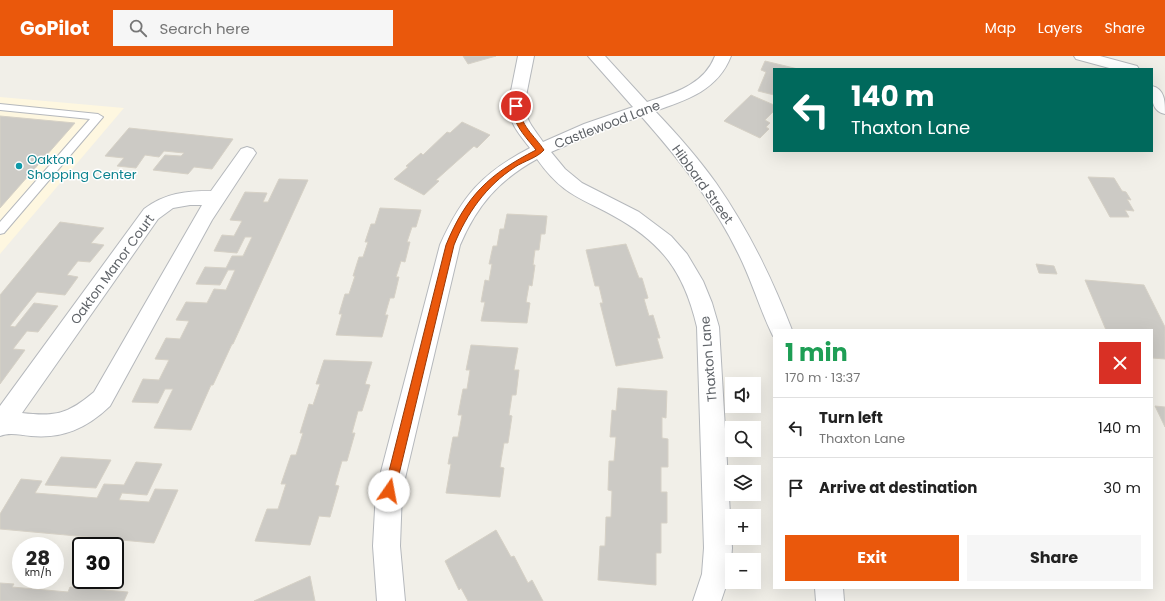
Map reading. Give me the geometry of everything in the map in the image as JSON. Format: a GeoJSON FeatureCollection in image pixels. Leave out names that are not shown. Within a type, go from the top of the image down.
{"type":"FeatureCollection","features":[{"type":"Feature","properties":{"kind":"street","name":"Thaxton Lane"},"geometry":{"type":"LineString","coordinates":[[526,56],[516,114],[522,128],[541,150],[560,176],[575,188],[630,216],[651,230],[666,243],[682,262],[693,281],[703,305],[708,327],[718,548],[716,574],[707,601]]}},
{"type":"Feature","properties":{"kind":"street","name":"Hibbard Street"},"geometry":{"type":"LineString","coordinates":[[596,56],[690,162],[710,188],[733,224],[753,262],[781,329]]}},
{"type":"Feature","properties":{"kind":"street","name":"Castlewood Lane"},"geometry":{"type":"LineString","coordinates":[[391,601],[387,573],[385,529],[389,491],[450,245],[458,224],[476,198],[500,174],[514,164],[572,135],[697,89],[709,79],[718,67],[722,56]]}},
{"type":"Feature","properties":{"kind":"street"},"geometry":{"type":"LineString","coordinates":[[1082,56],[1127,68]]}},
{"type":"Feature","properties":{"kind":"street"},"geometry":{"type":"LineString","coordinates":[[1128,56],[1136,68]]}},
{"type":"Feature","properties":{"kind":"street"},"geometry":{"type":"LineString","coordinates":[[1153,91],[1165,109]]}},
{"type":"Feature","properties":{"kind":"street"},"geometry":{"type":"LineString","coordinates":[[1,424],[46,427],[60,426],[79,418],[91,410],[102,399],[200,223],[247,153]]}},
{"type":"Feature","properties":{"kind":"street","name":"Oakton Manor Court"},"geometry":{"type":"LineString","coordinates":[[1,424],[151,214],[158,207],[171,200],[182,198],[216,198]]}},
{"type":"Feature","properties":{"kind":"street"},"geometry":{"type":"LineString","coordinates":[[829,589],[830,601]]}},
{"type":"Feature","properties":{"kind":"lane"},"geometry":{"type":"LineString","coordinates":[[0,107],[98,117],[0,230]]}},
{"type":"Feature","properties":{"kind":"shaded area"},"geometry":{"type":"Polygon","coordinates":[[[0,97],[124,108],[0,254],[0,97]]]}},
{"type":"Feature","properties":{"kind":"building"},"geometry":{"type":"Polygon","coordinates":[[[463,56],[496,56],[468,64],[463,56]]]}},
{"type":"Feature","properties":{"kind":"building"},"geometry":{"type":"Polygon","coordinates":[[[765,61],[794,68],[773,68],[773,95],[758,91],[766,72],[761,70],[765,61]]]}},
{"type":"Feature","properties":{"kind":"building"},"geometry":{"type":"Polygon","coordinates":[[[751,95],[773,105],[773,112],[765,120],[770,123],[766,127],[769,129],[760,138],[724,121],[751,95]]]}},
{"type":"Feature","properties":{"kind":"building","name":"Oakton Shopping Center"},"geometry":{"type":"Polygon","coordinates":[[[0,116],[75,123],[0,208],[0,116]]]}},
{"type":"Feature","properties":{"kind":"building"},"geometry":{"type":"Polygon","coordinates":[[[462,122],[490,135],[477,148],[474,146],[436,180],[439,181],[424,195],[394,179],[421,153],[423,155],[447,132],[450,133],[462,122]]]}},
{"type":"Feature","properties":{"kind":"building"},"geometry":{"type":"Polygon","coordinates":[[[129,128],[233,139],[212,169],[194,167],[188,174],[153,170],[165,155],[181,156],[184,153],[164,151],[159,157],[145,155],[136,168],[117,166],[124,158],[105,156],[129,128]]]}},
{"type":"Feature","properties":{"kind":"building"},"geometry":{"type":"Polygon","coordinates":[[[1088,177],[1114,178],[1122,191],[1126,192],[1131,200],[1127,199],[1134,211],[1125,210],[1129,217],[1110,217],[1088,177]]]}},
{"type":"Feature","properties":{"kind":"building"},"geometry":{"type":"Polygon","coordinates":[[[279,179],[308,180],[233,344],[213,385],[211,385],[191,430],[154,428],[173,389],[165,389],[158,403],[132,402],[143,379],[159,380],[169,360],[155,359],[166,338],[180,339],[189,321],[176,320],[186,302],[207,303],[214,289],[226,290],[235,270],[228,270],[220,285],[196,284],[205,267],[226,268],[232,256],[243,256],[252,237],[245,237],[237,253],[214,251],[222,235],[234,236],[242,221],[230,220],[245,192],[267,193],[263,202],[268,202],[279,179]]]}},
{"type":"Feature","properties":{"kind":"building"},"geometry":{"type":"Polygon","coordinates":[[[380,208],[421,210],[416,227],[412,227],[407,242],[410,242],[405,262],[401,261],[396,277],[399,277],[394,298],[390,298],[385,315],[388,315],[382,337],[336,335],[342,314],[339,314],[345,294],[349,294],[359,257],[363,257],[368,242],[365,242],[371,224],[375,224],[380,208]]]}},
{"type":"Feature","properties":{"kind":"building"},"geometry":{"type":"Polygon","coordinates":[[[507,214],[547,216],[545,234],[541,234],[539,250],[535,250],[533,265],[535,265],[532,286],[529,285],[526,302],[530,303],[527,323],[481,321],[485,302],[481,302],[485,280],[489,281],[492,264],[489,264],[493,246],[497,246],[500,229],[504,229],[507,214]]]}},
{"type":"Feature","properties":{"kind":"building"},"geometry":{"type":"Polygon","coordinates":[[[60,222],[104,228],[91,243],[104,245],[90,262],[78,261],[67,275],[78,277],[65,295],[37,292],[10,326],[15,327],[34,303],[58,306],[38,332],[27,331],[13,349],[25,350],[0,384],[0,295],[60,222]]]}},
{"type":"Feature","properties":{"kind":"building"},"geometry":{"type":"Polygon","coordinates":[[[626,244],[639,278],[642,278],[648,298],[644,299],[649,316],[653,315],[660,338],[657,338],[663,358],[616,366],[600,303],[603,303],[599,286],[595,286],[586,250],[626,244]]]}},
{"type":"Feature","properties":{"kind":"building"},"geometry":{"type":"Polygon","coordinates":[[[1036,264],[1054,266],[1057,274],[1039,273],[1036,264]]]}},
{"type":"Feature","properties":{"kind":"building"},"geometry":{"type":"Polygon","coordinates":[[[1085,280],[1144,285],[1165,327],[1165,359],[1153,358],[1153,329],[1106,329],[1085,280]]]}},
{"type":"Feature","properties":{"kind":"building"},"geometry":{"type":"Polygon","coordinates":[[[471,345],[518,348],[514,370],[519,370],[516,395],[512,395],[509,415],[512,416],[508,443],[504,443],[500,467],[504,468],[500,497],[446,493],[451,464],[448,464],[453,437],[458,437],[462,415],[458,415],[463,389],[467,389],[470,370],[466,370],[471,345]]]}},
{"type":"Feature","properties":{"kind":"building"},"geometry":{"type":"Polygon","coordinates":[[[324,360],[372,362],[365,384],[370,385],[362,411],[358,411],[352,433],[355,433],[347,461],[342,461],[335,485],[339,486],[330,517],[319,516],[310,545],[255,541],[267,509],[278,509],[286,484],[281,484],[291,455],[296,455],[303,433],[300,433],[309,404],[313,405],[320,384],[316,384],[324,360]]]}},
{"type":"Feature","properties":{"kind":"building"},"geometry":{"type":"Polygon","coordinates":[[[618,388],[667,391],[666,418],[662,417],[662,438],[668,439],[668,467],[661,467],[661,492],[667,492],[667,523],[661,523],[661,553],[656,553],[656,585],[598,580],[600,546],[605,546],[606,517],[611,517],[612,491],[608,490],[609,461],[614,461],[616,437],[610,437],[612,410],[616,411],[618,388]]]}},
{"type":"Feature","properties":{"kind":"building"},"geometry":{"type":"Polygon","coordinates":[[[1155,406],[1165,407],[1165,427],[1155,406]]]}},
{"type":"Feature","properties":{"kind":"building"},"geometry":{"type":"Polygon","coordinates":[[[61,457],[111,460],[96,488],[45,485],[61,457]]]}},
{"type":"Feature","properties":{"kind":"building"},"geometry":{"type":"Polygon","coordinates":[[[136,462],[162,464],[147,495],[122,493],[119,500],[149,502],[155,489],[178,490],[154,543],[124,540],[124,537],[88,537],[0,529],[0,514],[21,479],[42,481],[35,493],[97,498],[104,484],[124,485],[136,462]]]}},
{"type":"Feature","properties":{"kind":"building"},"geometry":{"type":"Polygon","coordinates":[[[496,530],[511,557],[514,556],[528,583],[532,580],[543,601],[468,601],[461,588],[459,590],[445,561],[496,530]]]}},
{"type":"Feature","properties":{"kind":"building"},"geometry":{"type":"Polygon","coordinates":[[[310,576],[315,601],[254,601],[310,576]]]}},
{"type":"Feature","properties":{"kind":"building"},"geometry":{"type":"Polygon","coordinates":[[[0,583],[12,584],[12,589],[68,592],[70,587],[72,587],[72,589],[128,592],[124,601],[0,601],[0,583]]]}},
{"type":"Feature","properties":{"kind":"place","name":"Oakton Shopping Center"},"geometry":{"type":"Point","coordinates":[19,166]}},
{"type":"Feature","properties":{"kind":"route"},"geometry":{"type":"LineString","coordinates":[[389,491],[450,245],[458,224],[476,198],[500,174],[514,164],[541,150],[522,128],[516,114],[516,106]]}}]}
